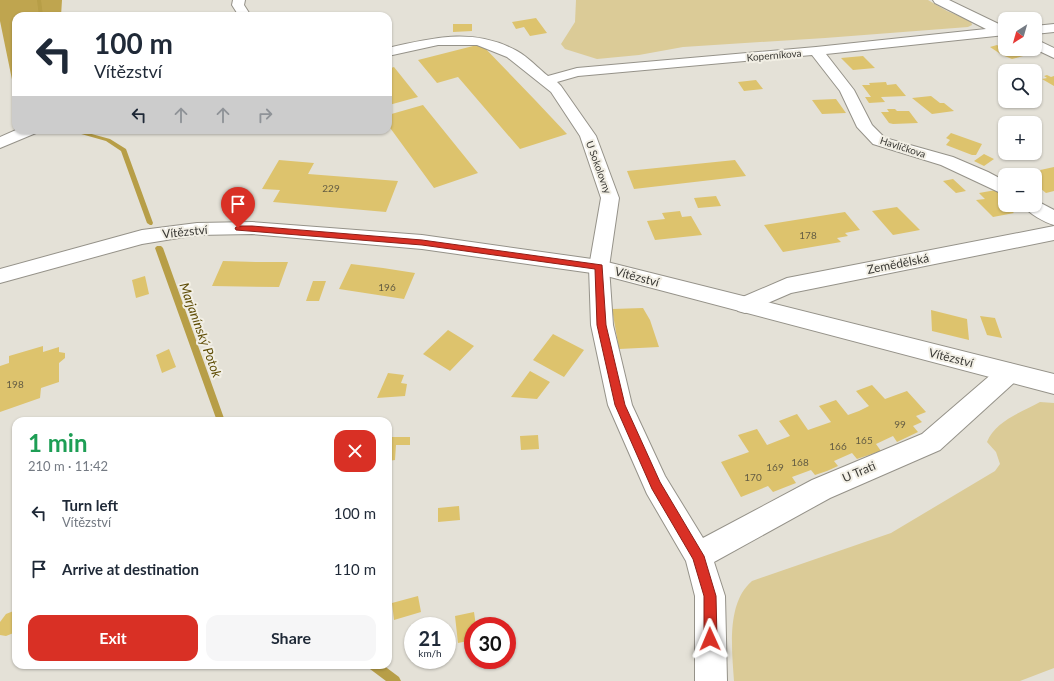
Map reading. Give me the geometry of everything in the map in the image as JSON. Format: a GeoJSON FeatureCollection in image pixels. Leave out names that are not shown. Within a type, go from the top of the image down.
{"type":"FeatureCollection","features":[{"type":"Feature","properties":{"kind":"street"},"geometry":{"type":"LineString","coordinates":[[239,0],[238,5],[242,12]]}},
{"type":"Feature","properties":{"kind":"street"},"geometry":{"type":"LineString","coordinates":[[939,0],[998,29]]}},
{"type":"Feature","properties":{"kind":"street"},"geometry":{"type":"LineString","coordinates":[[1042,29],[1054,28]]}},
{"type":"Feature","properties":{"kind":"street","name":"Koperníkova"},"geometry":{"type":"LineString","coordinates":[[545,81],[577,72],[816,51],[998,32]]}},
{"type":"Feature","properties":{"kind":"street","name":"U Sokolovny"},"geometry":{"type":"LineString","coordinates":[[392,51],[438,41],[479,40],[512,54],[556,90],[588,136],[610,198],[599,267]]}},
{"type":"Feature","properties":{"kind":"street"},"geometry":{"type":"LineString","coordinates":[[1042,47],[1054,54]]}},
{"type":"Feature","properties":{"kind":"street","name":"Havlíčkova"},"geometry":{"type":"LineString","coordinates":[[816,51],[847,90],[865,128],[879,141],[947,161],[982,176],[998,185]]}},
{"type":"Feature","properties":{"kind":"street"},"geometry":{"type":"LineString","coordinates":[[0,143],[21,134]]}},
{"type":"Feature","properties":{"kind":"street"},"geometry":{"type":"LineString","coordinates":[[1042,211],[1054,219]]}},
{"type":"Feature","properties":{"kind":"street","name":"Vítězství"},"geometry":{"type":"LineString","coordinates":[[0,276],[142,237],[197,229],[244,228],[422,242],[599,267],[744,306],[1054,384]]}},
{"type":"Feature","properties":{"kind":"street","name":"Zemědělská"},"geometry":{"type":"LineString","coordinates":[[744,306],[787,286],[1054,233]]}},
{"type":"Feature","properties":{"kind":"street"},"geometry":{"type":"LineString","coordinates":[[599,267],[602,325],[620,405],[656,486],[698,556],[710,596],[711,681]]}},
{"type":"Feature","properties":{"kind":"street","name":"U Trati"},"geometry":{"type":"LineString","coordinates":[[698,556],[821,488],[931,442],[1008,373]]}},
{"type":"Feature","properties":{"kind":"shaded area"},"geometry":{"type":"Polygon","coordinates":[[[0,0],[62,0],[61,12],[12,12],[12,80],[0,21],[0,0]]]}},
{"type":"Feature","properties":{"kind":"shaded area"},"geometry":{"type":"Polygon","coordinates":[[[576,0],[928,0],[947,11],[971,21],[972,25],[968,27],[825,38],[683,47],[639,55],[597,59],[565,49],[561,44],[575,22],[576,0]]]}},
{"type":"Feature","properties":{"kind":"shaded area"},"geometry":{"type":"Polygon","coordinates":[[[1040,402],[1054,403],[1054,668],[1020,681],[734,681],[732,628],[734,614],[744,590],[752,581],[891,533],[995,471],[1000,464],[996,452],[987,442],[991,435],[996,428],[1010,418],[1040,402]]]}},
{"type":"Feature","properties":{"kind":"building"},"geometry":{"type":"Polygon","coordinates":[[[536,18],[547,33],[530,36],[524,27],[516,29],[512,22],[536,18]]]}},
{"type":"Feature","properties":{"kind":"building"},"geometry":{"type":"Polygon","coordinates":[[[453,24],[472,24],[472,31],[453,32],[453,24]]]}},
{"type":"Feature","properties":{"kind":"building"},"geometry":{"type":"Polygon","coordinates":[[[481,44],[567,134],[520,149],[458,77],[437,83],[418,60],[481,44]]]}},
{"type":"Feature","properties":{"kind":"building"},"geometry":{"type":"Polygon","coordinates":[[[998,46],[998,52],[990,47],[998,46]]]}},
{"type":"Feature","properties":{"kind":"building"},"geometry":{"type":"Polygon","coordinates":[[[863,56],[875,68],[853,70],[841,58],[863,56]]]}},
{"type":"Feature","properties":{"kind":"building"},"geometry":{"type":"Polygon","coordinates":[[[1004,56],[1023,56],[1012,59],[1004,56]]]}},
{"type":"Feature","properties":{"kind":"building"},"geometry":{"type":"Polygon","coordinates":[[[394,67],[418,97],[392,104],[392,68],[394,67]]]}},
{"type":"Feature","properties":{"kind":"building"},"geometry":{"type":"Polygon","coordinates":[[[1044,76],[1054,76],[1054,86],[1042,79],[1047,78],[1044,76]]]}},
{"type":"Feature","properties":{"kind":"building"},"geometry":{"type":"Polygon","coordinates":[[[756,80],[763,89],[744,91],[738,82],[756,80]]]}},
{"type":"Feature","properties":{"kind":"building"},"geometry":{"type":"Polygon","coordinates":[[[886,82],[887,85],[896,84],[906,96],[881,97],[885,102],[869,103],[865,97],[871,97],[862,85],[886,82]]]}},
{"type":"Feature","properties":{"kind":"building"},"geometry":{"type":"Polygon","coordinates":[[[931,96],[940,103],[944,103],[954,111],[932,114],[912,98],[931,96]]]}},
{"type":"Feature","properties":{"kind":"building"},"geometry":{"type":"Polygon","coordinates":[[[836,99],[846,113],[822,114],[812,100],[836,99]]]}},
{"type":"Feature","properties":{"kind":"building"},"geometry":{"type":"Polygon","coordinates":[[[423,105],[478,173],[434,188],[392,130],[392,114],[423,105]]]}},
{"type":"Feature","properties":{"kind":"building"},"geometry":{"type":"Polygon","coordinates":[[[887,109],[909,111],[918,123],[889,123],[881,112],[889,112],[887,109]]]}},
{"type":"Feature","properties":{"kind":"building"},"geometry":{"type":"Polygon","coordinates":[[[951,133],[982,144],[976,155],[972,155],[946,145],[950,140],[946,138],[951,133]]]}},
{"type":"Feature","properties":{"kind":"building"},"geometry":{"type":"Polygon","coordinates":[[[984,154],[994,159],[984,166],[974,161],[984,154]]]}},
{"type":"Feature","properties":{"kind":"building"},"geometry":{"type":"Polygon","coordinates":[[[279,160],[314,163],[308,174],[398,181],[386,212],[273,202],[280,190],[262,189],[279,160]]]}},
{"type":"Feature","properties":{"kind":"building"},"geometry":{"type":"Polygon","coordinates":[[[735,160],[746,176],[634,189],[627,171],[735,160]]]}},
{"type":"Feature","properties":{"kind":"building"},"geometry":{"type":"Polygon","coordinates":[[[1054,167],[1054,191],[1046,193],[1042,190],[1042,170],[1054,167]]]}},
{"type":"Feature","properties":{"kind":"building"},"geometry":{"type":"Polygon","coordinates":[[[953,179],[966,191],[956,193],[943,181],[953,179]]]}},
{"type":"Feature","properties":{"kind":"building"},"geometry":{"type":"Polygon","coordinates":[[[996,190],[998,192],[998,212],[1014,213],[993,217],[976,200],[985,199],[979,193],[996,190]]]}},
{"type":"Feature","properties":{"kind":"building"},"geometry":{"type":"Polygon","coordinates":[[[716,196],[721,206],[698,208],[694,198],[716,196]]]}},
{"type":"Feature","properties":{"kind":"building"},"geometry":{"type":"Polygon","coordinates":[[[897,207],[920,230],[893,235],[872,211],[897,207]]]}},
{"type":"Feature","properties":{"kind":"building"},"geometry":{"type":"Polygon","coordinates":[[[680,211],[682,217],[691,216],[702,235],[655,240],[647,221],[665,219],[662,213],[680,211]]]}},
{"type":"Feature","properties":{"kind":"building"},"geometry":{"type":"Polygon","coordinates":[[[845,212],[860,230],[845,233],[848,236],[837,238],[841,242],[783,252],[764,225],[845,212]]]}},
{"type":"Feature","properties":{"kind":"building"},"geometry":{"type":"Polygon","coordinates":[[[223,261],[288,262],[279,287],[212,286],[223,261]]]}},
{"type":"Feature","properties":{"kind":"building"},"geometry":{"type":"Polygon","coordinates":[[[351,264],[415,273],[404,299],[339,289],[351,264]]]}},
{"type":"Feature","properties":{"kind":"building"},"geometry":{"type":"Polygon","coordinates":[[[145,276],[149,294],[136,298],[132,280],[145,276]]]}},
{"type":"Feature","properties":{"kind":"building"},"geometry":{"type":"Polygon","coordinates":[[[313,281],[326,281],[319,301],[306,301],[313,281]]]}},
{"type":"Feature","properties":{"kind":"building"},"geometry":{"type":"Polygon","coordinates":[[[643,308],[650,320],[659,347],[619,349],[612,309],[643,308]]]}},
{"type":"Feature","properties":{"kind":"building"},"geometry":{"type":"Polygon","coordinates":[[[931,310],[967,319],[969,340],[932,331],[931,310]]]}},
{"type":"Feature","properties":{"kind":"building"},"geometry":{"type":"Polygon","coordinates":[[[980,316],[995,318],[1002,338],[987,335],[980,316]]]}},
{"type":"Feature","properties":{"kind":"building"},"geometry":{"type":"Polygon","coordinates":[[[448,330],[474,346],[450,371],[423,354],[448,330]]]}},
{"type":"Feature","properties":{"kind":"building"},"geometry":{"type":"Polygon","coordinates":[[[553,334],[584,350],[564,377],[533,360],[553,334]]]}},
{"type":"Feature","properties":{"kind":"building"},"geometry":{"type":"Polygon","coordinates":[[[43,346],[43,352],[59,347],[59,352],[65,353],[65,358],[59,363],[59,382],[41,388],[40,398],[0,412],[0,366],[9,363],[9,356],[43,346]]]}},
{"type":"Feature","properties":{"kind":"building"},"geometry":{"type":"Polygon","coordinates":[[[169,349],[176,367],[162,373],[156,355],[169,349]]]}},
{"type":"Feature","properties":{"kind":"building"},"geometry":{"type":"Polygon","coordinates":[[[530,371],[550,382],[537,399],[511,397],[530,371]]]}},
{"type":"Feature","properties":{"kind":"building"},"geometry":{"type":"Polygon","coordinates":[[[388,373],[404,375],[401,383],[407,384],[405,396],[377,398],[388,373]]]}},
{"type":"Feature","properties":{"kind":"building"},"geometry":{"type":"Polygon","coordinates":[[[872,385],[885,399],[907,391],[926,412],[916,416],[922,422],[913,426],[918,432],[897,442],[893,436],[876,444],[881,451],[857,459],[852,453],[834,461],[838,466],[827,471],[815,475],[811,470],[792,477],[796,483],[773,492],[768,486],[741,497],[721,462],[749,452],[738,435],[757,429],[767,445],[790,436],[779,421],[797,414],[808,430],[831,422],[819,406],[836,400],[848,415],[859,411],[869,406],[856,391],[872,385]]]}},
{"type":"Feature","properties":{"kind":"building"},"geometry":{"type":"Polygon","coordinates":[[[538,435],[539,449],[521,450],[520,436],[538,435]]]}},
{"type":"Feature","properties":{"kind":"building"},"geometry":{"type":"Polygon","coordinates":[[[392,437],[410,437],[410,445],[396,445],[395,460],[392,460],[392,437]]]}},
{"type":"Feature","properties":{"kind":"building"},"geometry":{"type":"Polygon","coordinates":[[[459,506],[460,520],[438,522],[438,508],[459,506]]]}},
{"type":"Feature","properties":{"kind":"building"},"geometry":{"type":"Polygon","coordinates":[[[418,596],[421,612],[394,620],[392,603],[418,596]]]}},
{"type":"Feature","properties":{"kind":"building"},"geometry":{"type":"Polygon","coordinates":[[[12,612],[12,634],[6,636],[0,635],[0,622],[6,614],[12,612]]]}},
{"type":"Feature","properties":{"kind":"building"},"geometry":{"type":"Polygon","coordinates":[[[474,612],[475,617],[464,617],[464,642],[458,643],[455,616],[474,612]]]}},
{"type":"Feature","properties":{"kind":"waterway","name":"Marjanínský Potok"},"geometry":{"type":"LineString","coordinates":[[39,0],[40,12]]}},
{"type":"Feature","properties":{"kind":"waterway","name":"Marjanínský Potok"},"geometry":{"type":"LineString","coordinates":[[85,134],[108,140],[124,150],[150,223]]}},
{"type":"Feature","properties":{"kind":"waterway","name":"Marjanínský Potok"},"geometry":{"type":"LineString","coordinates":[[159,248],[220,417]]}},
{"type":"Feature","properties":{"kind":"waterway","name":"Marjanínský Potok"},"geometry":{"type":"LineString","coordinates":[[379,669],[395,681]]}},
{"type":"Feature","properties":{"kind":"route"},"geometry":{"type":"LineString","coordinates":[[238,228],[422,242],[599,267],[602,325],[620,405],[656,486],[698,556],[710,596],[710,639]]}}]}
